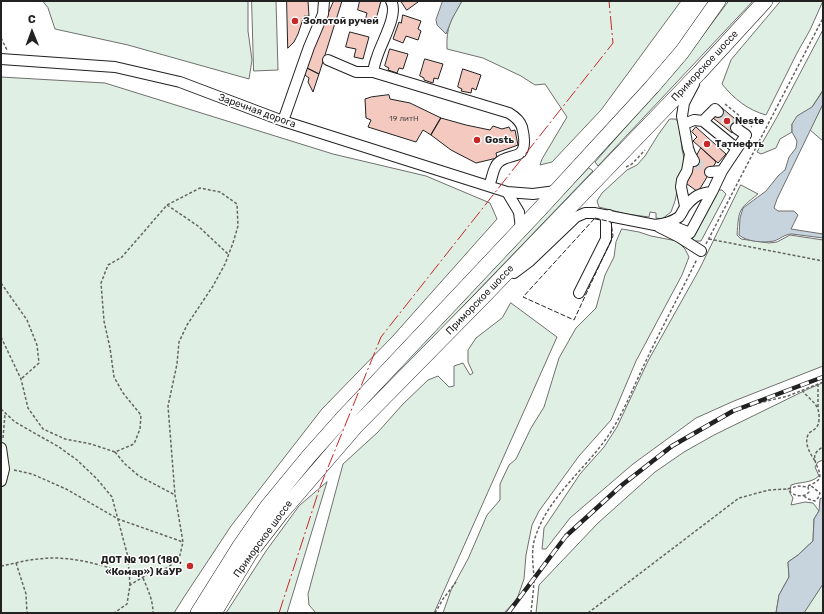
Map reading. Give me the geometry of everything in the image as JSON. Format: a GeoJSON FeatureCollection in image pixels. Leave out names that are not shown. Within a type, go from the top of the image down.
{"type":"FeatureCollection","features":[{"type":"Feature","properties":{"kind":"highway","name":"Приморское шоссе"},"geometry":{"type":"LineString","coordinates":[[198,613],[267,507],[318,446],[652,88],[682,52],[718,1]]}},
{"type":"Feature","properties":{"kind":"highway","name":"Приморское шоссе"},"geometry":{"type":"LineString","coordinates":[[214,613],[250,553],[281,513],[355,427],[699,74],[761,3]]}},
{"type":"Feature","properties":{"kind":"highway"},"geometry":{"type":"LineString","coordinates":[[381,377],[393,388]]}},
{"type":"Feature","properties":{"kind":"street"},"geometry":{"type":"LineString","coordinates":[[323,14],[324,1]]}},
{"type":"Feature","properties":{"kind":"street"},"geometry":{"type":"LineString","coordinates":[[283,121],[309,47],[329,1]]}},
{"type":"Feature","properties":{"kind":"street"},"geometry":{"type":"LineString","coordinates":[[373,72],[392,16],[394,8],[391,1]]}},
{"type":"Feature","properties":{"kind":"street","name":"Заречная дорога"},"geometry":{"type":"LineString","coordinates":[[1,59],[107,67],[180,82],[283,121],[507,192],[533,194],[557,190]]}},
{"type":"Feature","properties":{"kind":"street"},"geometry":{"type":"LineString","coordinates":[[328,60],[356,72],[373,72],[515,116],[522,126],[524,144],[523,149],[520,153],[501,160],[497,164],[489,186]]}},
{"type":"Feature","properties":{"kind":"street"},"geometry":{"type":"LineString","coordinates":[[685,206],[681,187],[682,180],[692,158],[682,116],[684,103],[699,74]]}},
{"type":"Feature","properties":{"kind":"street"},"geometry":{"type":"LineString","coordinates":[[703,121],[716,111]]}},
{"type":"Feature","properties":{"kind":"street"},"geometry":{"type":"LineString","coordinates":[[684,124],[694,120],[703,121],[736,148]]}},
{"type":"Feature","properties":{"kind":"street"},"geometry":{"type":"LineString","coordinates":[[482,298],[530,260],[576,217],[585,213],[594,212],[609,216],[660,224],[690,233],[722,171],[746,135],[736,128]]}},
{"type":"Feature","properties":{"kind":"street"},"geometry":{"type":"LineString","coordinates":[[710,172],[722,171]]}},
{"type":"Feature","properties":{"kind":"street"},"geometry":{"type":"LineString","coordinates":[[507,192],[519,212],[521,229]]}},
{"type":"Feature","properties":{"kind":"street"},"geometry":{"type":"LineString","coordinates":[[660,224],[674,220],[680,216],[685,206],[700,194],[712,192]]}},
{"type":"Feature","properties":{"kind":"street"},"geometry":{"type":"LineString","coordinates":[[579,292],[606,239],[606,221],[609,216]]}},
{"type":"Feature","properties":{"kind":"street"},"geometry":{"type":"LineString","coordinates":[[660,224],[679,238],[701,251]]}},
{"type":"Feature","properties":{"kind":"street"},"geometry":{"type":"LineString","coordinates":[[1,448],[4,470],[1,481]]}},
{"type":"Feature","properties":{"kind":"path"},"geometry":{"type":"LineString","coordinates":[[531,613],[534,581],[532,557],[535,538],[565,487],[612,430],[701,251],[709,239],[823,18]]}},
{"type":"Feature","properties":{"kind":"path"},"geometry":{"type":"LineString","coordinates":[[1,38],[12,60]]}},
{"type":"Feature","properties":{"kind":"path"},"geometry":{"type":"LineString","coordinates":[[716,111],[722,102],[752,126],[746,135]]}},
{"type":"Feature","properties":{"kind":"path"},"geometry":{"type":"LineString","coordinates":[[114,452],[134,444],[140,429],[141,415],[123,394],[114,377],[104,321],[101,283],[108,265],[122,257],[167,205],[186,197],[200,188],[220,192],[237,204],[238,226],[228,255],[213,286],[187,325],[179,342],[177,364],[168,406],[175,495],[183,542],[179,559],[167,568],[153,571],[130,585]]}},
{"type":"Feature","properties":{"kind":"path"},"geometry":{"type":"LineString","coordinates":[[167,205],[198,226],[228,255]]}},
{"type":"Feature","properties":{"kind":"path"},"geometry":{"type":"LineString","coordinates":[[709,239],[823,261]]}},
{"type":"Feature","properties":{"kind":"path"},"geometry":{"type":"LineString","coordinates":[[1,283],[27,320],[37,345],[39,363],[21,379]]}},
{"type":"Feature","properties":{"kind":"path"},"geometry":{"type":"LineString","coordinates":[[1,337],[21,379],[28,408],[43,429],[65,439],[91,444],[114,452],[139,476],[175,495]]}},
{"type":"Feature","properties":{"kind":"path"},"geometry":{"type":"LineString","coordinates":[[534,581],[566,537],[622,486],[673,447],[734,412],[759,403],[784,397],[823,382]]}},
{"type":"Feature","properties":{"kind":"path"},"geometry":{"type":"LineString","coordinates":[[804,496],[808,492],[809,486],[820,477],[820,472],[806,441],[809,433],[819,424],[818,384]]}},
{"type":"Feature","properties":{"kind":"path"},"geometry":{"type":"LineString","coordinates":[[802,390],[818,408]]}},
{"type":"Feature","properties":{"kind":"path"},"geometry":{"type":"LineString","coordinates":[[1,409],[15,422],[59,447],[77,460],[112,497],[128,557],[130,585],[127,604],[114,613]]}},
{"type":"Feature","properties":{"kind":"path"},"geometry":{"type":"LineString","coordinates":[[1,448],[6,413]]}},
{"type":"Feature","properties":{"kind":"path"},"geometry":{"type":"LineString","coordinates":[[815,461],[817,452],[823,447]]}},
{"type":"Feature","properties":{"kind":"path"},"geometry":{"type":"LineString","coordinates":[[4,470],[18,470],[32,474],[66,489],[118,519],[183,542]]}},
{"type":"Feature","properties":{"kind":"path"},"geometry":{"type":"LineString","coordinates":[[588,613],[739,498],[769,490],[787,489],[798,486],[809,486],[820,493],[818,498],[815,500],[793,494],[787,489]]}},
{"type":"Feature","properties":{"kind":"path"},"geometry":{"type":"LineString","coordinates":[[1,566],[38,559],[68,559],[97,563],[129,574]]}},
{"type":"Feature","properties":{"kind":"path"},"geometry":{"type":"LineString","coordinates":[[16,563],[26,594],[27,613]]}},
{"type":"Feature","properties":{"kind":"path"},"geometry":{"type":"LineString","coordinates":[[143,578],[150,593],[153,604],[153,613]]}},
{"type":"Feature","properties":{"kind":"path"},"geometry":{"type":"LineString","coordinates":[[435,613],[443,599],[456,582]]}},
{"type":"Feature","properties":{"kind":"green space"},"geometry":{"type":"Polygon","coordinates":[[[43,1],[248,1],[248,31],[252,60],[249,79],[128,45],[55,29],[48,8],[43,1]]]}},
{"type":"Feature","properties":{"kind":"green space"},"geometry":{"type":"Polygon","coordinates":[[[252,1],[276,1],[278,70],[254,71],[252,1]]]}},
{"type":"Feature","properties":{"kind":"green space"},"geometry":{"type":"Polygon","coordinates":[[[462,1],[681,1],[601,110],[552,162],[540,165],[567,117],[545,84],[535,85],[521,76],[483,58],[447,49],[448,29],[462,1]]]}},
{"type":"Feature","properties":{"kind":"green space"},"geometry":{"type":"Polygon","coordinates":[[[729,1],[753,1],[598,166],[595,162],[683,62],[729,1]]]}},
{"type":"Feature","properties":{"kind":"green space"},"geometry":{"type":"Polygon","coordinates":[[[781,1],[823,1],[810,30],[766,115],[753,110],[742,103],[722,84],[731,60],[781,1]]]}},
{"type":"Feature","properties":{"kind":"green space"},"geometry":{"type":"Polygon","coordinates":[[[823,30],[823,90],[812,107],[792,124],[792,132],[780,139],[776,148],[761,154],[757,152],[777,117],[823,30]]]}},
{"type":"Feature","properties":{"kind":"green space"},"geometry":{"type":"Polygon","coordinates":[[[1,77],[105,83],[333,154],[426,176],[490,203],[497,219],[392,337],[322,409],[231,526],[174,613],[1,613],[1,77]]]}},
{"type":"Feature","properties":{"kind":"green space"},"geometry":{"type":"Polygon","coordinates":[[[823,104],[823,141],[810,130],[823,104]]]}},
{"type":"Feature","properties":{"kind":"green space"},"geometry":{"type":"Polygon","coordinates":[[[670,119],[676,119],[679,124],[685,163],[671,212],[662,219],[656,218],[656,213],[650,212],[649,217],[626,214],[599,207],[597,201],[602,193],[627,170],[637,165],[645,156],[670,119]]]}},
{"type":"Feature","properties":{"kind":"green space"},"geometry":{"type":"Polygon","coordinates":[[[589,168],[593,171],[395,377],[392,374],[589,168]]]}},
{"type":"Feature","properties":{"kind":"green space"},"geometry":{"type":"Polygon","coordinates":[[[741,185],[758,194],[743,207],[739,215],[737,235],[741,239],[769,243],[777,242],[790,235],[823,240],[823,366],[734,401],[696,418],[633,464],[570,518],[546,549],[542,549],[544,528],[580,474],[604,447],[617,427],[648,361],[699,270],[741,185]]]}},
{"type":"Feature","properties":{"kind":"green space"},"geometry":{"type":"Polygon","coordinates":[[[717,190],[722,190],[726,194],[701,241],[695,241],[691,237],[717,190]]]}},
{"type":"Feature","properties":{"kind":"green space"},"geometry":{"type":"Polygon","coordinates":[[[622,229],[677,241],[685,249],[689,257],[682,275],[636,361],[611,420],[579,456],[539,511],[532,525],[526,555],[524,579],[517,599],[504,613],[443,613],[451,590],[468,559],[487,515],[500,500],[500,484],[509,465],[516,459],[531,428],[544,407],[559,358],[576,328],[596,308],[605,275],[614,257],[616,242],[622,229]]]}},
{"type":"Feature","properties":{"kind":"green space"},"geometry":{"type":"Polygon","coordinates":[[[511,303],[557,337],[434,613],[316,613],[309,605],[308,594],[343,464],[378,432],[403,404],[428,380],[438,376],[449,387],[454,386],[454,366],[463,363],[470,375],[473,373],[468,362],[468,350],[476,338],[502,318],[511,303]]]}},
{"type":"Feature","properties":{"kind":"green space"},"geometry":{"type":"Polygon","coordinates":[[[823,383],[823,460],[818,462],[815,467],[819,476],[809,481],[791,485],[790,493],[793,498],[791,505],[805,502],[813,503],[819,511],[814,519],[813,541],[788,562],[789,577],[779,595],[776,613],[536,613],[539,585],[598,523],[655,472],[684,452],[714,435],[823,383]]]}},
{"type":"Feature","properties":{"kind":"green space"},"geometry":{"type":"Polygon","coordinates":[[[327,482],[287,613],[226,613],[266,551],[299,506],[327,482]]]}},
{"type":"Feature","properties":{"kind":"green space"},"geometry":{"type":"Polygon","coordinates":[[[823,584],[823,613],[804,613],[804,611],[823,584]]]}},
{"type":"Feature","properties":{"kind":"shaded area"},"geometry":{"type":"Polygon","coordinates":[[[443,1],[462,1],[446,34],[437,25],[436,20],[443,1]]]}},
{"type":"Feature","properties":{"kind":"shaded area"},"geometry":{"type":"Polygon","coordinates":[[[823,91],[823,104],[774,208],[778,211],[794,211],[798,215],[791,229],[823,234],[823,238],[789,234],[774,241],[765,242],[751,241],[742,237],[739,235],[740,218],[743,208],[766,191],[785,170],[789,157],[796,148],[797,141],[792,132],[792,124],[797,116],[812,107],[823,91]]]}},
{"type":"Feature","properties":{"kind":"shaded area"},"geometry":{"type":"Polygon","coordinates":[[[823,498],[823,584],[804,613],[776,613],[779,595],[789,577],[788,562],[813,541],[814,519],[819,511],[820,499],[823,498]]]}},
{"type":"Feature","properties":{"kind":"building","name":"Золотой ручей"},"geometry":{"type":"Polygon","coordinates":[[[287,1],[308,1],[309,16],[304,16],[294,42],[288,48],[287,1]]]}},
{"type":"Feature","properties":{"kind":"building"},"geometry":{"type":"Polygon","coordinates":[[[334,1],[342,1],[319,74],[307,68],[313,48],[334,1]]]}},
{"type":"Feature","properties":{"kind":"building"},"geometry":{"type":"Polygon","coordinates":[[[360,1],[381,1],[375,23],[365,21],[367,13],[358,10],[360,1]]]}},
{"type":"Feature","properties":{"kind":"building"},"geometry":{"type":"Polygon","coordinates":[[[401,1],[417,1],[418,2],[407,10],[401,1]]]}},
{"type":"Feature","properties":{"kind":"building"},"geometry":{"type":"Polygon","coordinates":[[[403,15],[421,21],[418,29],[421,31],[418,40],[406,36],[403,43],[393,39],[399,22],[401,23],[403,15]]]}},
{"type":"Feature","properties":{"kind":"building"},"geometry":{"type":"Polygon","coordinates":[[[350,32],[369,37],[363,59],[354,57],[356,49],[346,47],[350,32]]]}},
{"type":"Feature","properties":{"kind":"building"},"geometry":{"type":"Polygon","coordinates":[[[390,49],[408,54],[403,69],[399,68],[397,73],[388,70],[389,68],[385,66],[390,49]]]}},
{"type":"Feature","properties":{"kind":"building"},"geometry":{"type":"Polygon","coordinates":[[[425,59],[443,64],[438,79],[434,78],[433,83],[424,80],[424,78],[420,76],[425,59]]]}},
{"type":"Feature","properties":{"kind":"building"},"geometry":{"type":"Polygon","coordinates":[[[307,68],[319,74],[313,92],[308,82],[309,78],[305,75],[307,68]]]}},
{"type":"Feature","properties":{"kind":"building"},"geometry":{"type":"Polygon","coordinates":[[[463,69],[481,75],[476,90],[472,88],[471,93],[461,91],[462,89],[458,87],[463,69]]]}},
{"type":"Feature","properties":{"kind":"building"},"geometry":{"type":"Polygon","coordinates":[[[389,95],[390,99],[410,103],[441,118],[431,135],[423,130],[416,142],[368,127],[371,120],[366,118],[365,99],[389,95]]]}},
{"type":"Feature","properties":{"kind":"building","name":"Neste"},"geometry":{"type":"Polygon","coordinates":[[[722,108],[740,123],[732,133],[713,118],[722,108]]]}},
{"type":"Feature","properties":{"kind":"building","name":"Gostь"},"geometry":{"type":"Polygon","coordinates":[[[441,118],[490,130],[493,126],[502,129],[509,127],[511,131],[515,130],[518,145],[496,153],[497,158],[476,163],[451,150],[431,135],[441,118]]]}},
{"type":"Feature","properties":{"kind":"building","name":"Татнефть"},"geometry":{"type":"Polygon","coordinates":[[[696,127],[726,154],[718,163],[693,141],[697,137],[692,132],[696,127]]]}},
{"type":"Feature","properties":{"kind":"building"},"geometry":{"type":"Polygon","coordinates":[[[701,148],[716,162],[698,192],[683,181],[701,148]]]}},
{"type":"Feature","properties":{"kind":"tunnel"},"geometry":{"type":"LineString","coordinates":[[718,112],[736,128]]}},
{"type":"Feature","properties":{"kind":"tunnel"},"geometry":{"type":"LineString","coordinates":[[694,161],[710,172]]}},
{"type":"Feature","properties":{"kind":"railway"},"geometry":{"type":"LineString","coordinates":[[508,613],[566,536],[622,485],[672,446],[733,411],[823,377]]}},
{"type":"Feature","properties":{"kind":"fence"},"geometry":{"type":"LineString","coordinates":[[595,218],[611,222],[613,236],[574,320],[523,297],[595,218]]}},
{"type":"Feature","properties":{"kind":"power"},"geometry":{"type":"LineString","coordinates":[[279,613],[320,487],[381,337],[613,43],[609,1]]}},
{"type":"Feature","properties":{"kind":"place","name":"Золотой ручей"},"geometry":{"type":"Point","coordinates":[295,21]}},
{"type":"Feature","properties":{"kind":"place","name":"Neste"},"geometry":{"type":"Point","coordinates":[727,121]}},
{"type":"Feature","properties":{"kind":"place","name":"Gostь"},"geometry":{"type":"Point","coordinates":[477,140]}},
{"type":"Feature","properties":{"kind":"place","name":"Татнефть"},"geometry":{"type":"Point","coordinates":[707,144]}},
{"type":"Feature","properties":{"kind":"place","name":"ДОТ № 101 (180, «Комар») КаУР"},"geometry":{"type":"Point","coordinates":[190,566]}}]}
